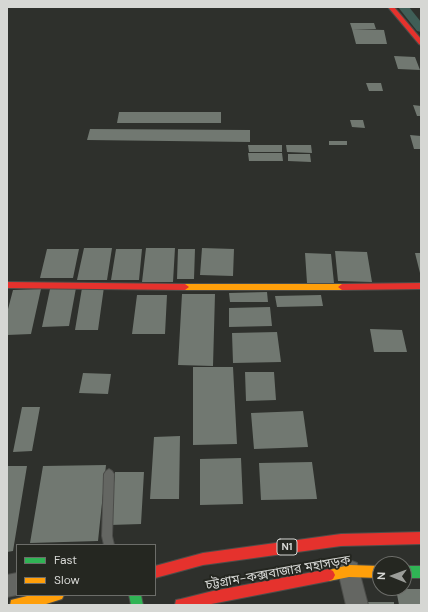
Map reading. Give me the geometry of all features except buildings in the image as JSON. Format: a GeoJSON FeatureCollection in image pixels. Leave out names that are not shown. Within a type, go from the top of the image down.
{"type":"FeatureCollection","features":[{"type":"Feature","properties":{"kind":"main road"},"geometry":{"type":"LineString","coordinates":[[391,7],[421,42]]}},
{"type":"Feature","properties":{"kind":"main road"},"geometry":{"type":"LineString","coordinates":[[7,285],[287,288],[421,286]]}},
{"type":"Feature","properties":{"kind":"main road","name":"চট্টগ্রাম-কক্সবাজার মহাসড়ক"},"geometry":{"type":"LineString","coordinates":[[156,572],[203,559],[341,540],[421,538]]}},
{"type":"Feature","properties":{"kind":"main road","name":"চট্টগ্রাম-কক্সবাজার মহাসড়ক"},"geometry":{"type":"LineString","coordinates":[[181,605],[213,597],[349,571],[372,572]]}},
{"type":"Feature","properties":{"kind":"main road"},"geometry":{"type":"LineString","coordinates":[[16,605],[54,596]]}},
{"type":"Feature","properties":{"kind":"street"},"geometry":{"type":"LineString","coordinates":[[349,571],[357,605]]}},
{"type":"Feature","properties":{"kind":"lane"},"geometry":{"type":"LineString","coordinates":[[109,474],[107,536],[109,544]]}},
{"type":"Feature","properties":{"kind":"waterway"},"geometry":{"type":"LineString","coordinates":[[403,7],[421,29]]}},
{"type":"Feature","properties":{"kind":"traffic: fast"},"geometry":{"type":"LineString","coordinates":[[412,572],[421,572]]}},
{"type":"Feature","properties":{"kind":"traffic: fast"},"geometry":{"type":"LineString","coordinates":[[135,596],[137,605]]}},
{"type":"Feature","properties":{"kind":"traffic: slow"},"geometry":{"type":"LineString","coordinates":[[185,287],[342,287]]}},
{"type":"Feature","properties":{"kind":"traffic: slow"},"geometry":{"type":"LineString","coordinates":[[329,575],[349,571],[372,572]]}},
{"type":"Feature","properties":{"kind":"traffic: slow"},"geometry":{"type":"LineString","coordinates":[[16,605],[54,596]]}},
{"type":"Feature","properties":{"kind":"traffic: jam"},"geometry":{"type":"LineString","coordinates":[[391,7],[421,43]]}},
{"type":"Feature","properties":{"kind":"traffic: jam"},"geometry":{"type":"LineString","coordinates":[[7,285],[185,287]]}},
{"type":"Feature","properties":{"kind":"traffic: jam"},"geometry":{"type":"LineString","coordinates":[[342,287],[421,286]]}},
{"type":"Feature","properties":{"kind":"traffic: jam"},"geometry":{"type":"LineString","coordinates":[[156,572],[203,559],[341,540],[421,538]]}},
{"type":"Feature","properties":{"kind":"traffic: jam"},"geometry":{"type":"LineString","coordinates":[[181,605],[213,597],[329,575]]}}]}
